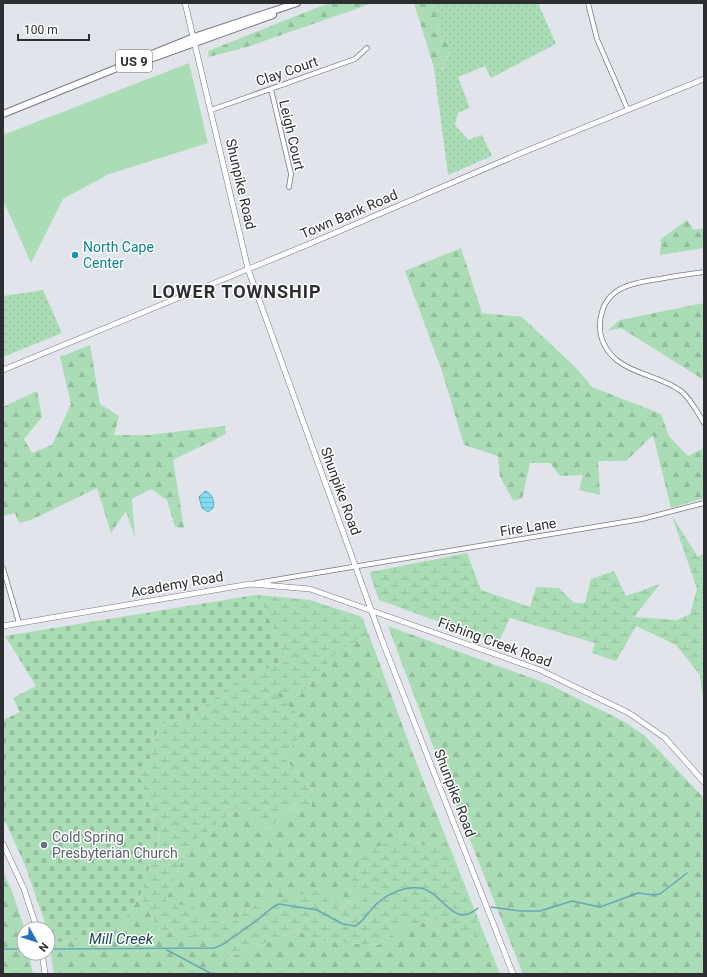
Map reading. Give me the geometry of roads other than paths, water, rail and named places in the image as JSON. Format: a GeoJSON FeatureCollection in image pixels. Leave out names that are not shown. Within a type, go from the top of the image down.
{"type":"FeatureCollection","features":[{"type":"Feature","properties":{"kind":"highway","name":"US 9"},"geometry":{"type":"LineString","coordinates":[[3,114],[194,36],[297,3]]}},
{"type":"Feature","properties":{"kind":"highway","name":"US 9"},"geometry":{"type":"LineString","coordinates":[[75,85],[196,44],[303,3]]}},
{"type":"Feature","properties":{"kind":"street","name":"Shunpike Road"},"geometry":{"type":"LineString","coordinates":[[186,3],[248,269],[371,609],[513,974]]}},
{"type":"Feature","properties":{"kind":"street"},"geometry":{"type":"LineString","coordinates":[[588,3],[597,39],[628,110]]}},
{"type":"Feature","properties":{"kind":"street","name":"Clay Court"},"geometry":{"type":"LineString","coordinates":[[211,110],[355,59],[367,48]]}},
{"type":"Feature","properties":{"kind":"street","name":"Town Bank Road"},"geometry":{"type":"LineString","coordinates":[[3,370],[248,269],[519,154],[704,80]]}},
{"type":"Feature","properties":{"kind":"street","name":"Leigh Court"},"geometry":{"type":"LineString","coordinates":[[271,89],[291,174],[289,187]]}},
{"type":"Feature","properties":{"kind":"street"},"geometry":{"type":"LineString","coordinates":[[704,272],[626,285],[608,299],[602,312],[600,326],[602,340],[613,357],[626,366],[680,391],[691,402],[704,423]]}},
{"type":"Feature","properties":{"kind":"street","name":"Fire Lane"},"geometry":{"type":"LineString","coordinates":[[355,566],[642,519],[704,503]]}},
{"type":"Feature","properties":{"kind":"street","name":"Academy Road"},"geometry":{"type":"LineString","coordinates":[[3,626],[355,566]]}},
{"type":"Feature","properties":{"kind":"street"},"geometry":{"type":"LineString","coordinates":[[3,568],[19,623]]}},
{"type":"Feature","properties":{"kind":"street","name":"Fishing Creek Road"},"geometry":{"type":"LineString","coordinates":[[250,584],[310,589],[371,609],[540,670],[629,713],[665,738],[704,782]]}},
{"type":"Feature","properties":{"kind":"street"},"geometry":{"type":"LineString","coordinates":[[3,844],[24,889],[34,921]]}},
{"type":"Feature","properties":{"kind":"street"},"geometry":{"type":"LineString","coordinates":[[43,961],[45,974]]}},
{"type":"Feature","properties":{"kind":"water"},"geometry":{"type":"Polygon","coordinates":[[[205,491],[211,495],[214,503],[213,508],[208,512],[202,508],[199,497],[205,491]]]}},
{"type":"Feature","properties":{"kind":"waterway"},"geometry":{"type":"LineString","coordinates":[[491,907],[520,911],[540,911],[572,901],[600,907],[638,893],[654,895],[660,894],[687,873]]}},
{"type":"Feature","properties":{"kind":"waterway"},"geometry":{"type":"LineString","coordinates":[[56,949],[214,948],[222,945],[279,904],[317,910],[343,924],[355,926],[362,921],[380,901],[392,893],[399,890],[414,888],[421,888],[429,891],[448,908],[462,915],[469,914],[478,908]]}},
{"type":"Feature","properties":{"kind":"waterway","name":"Mill Creek"},"geometry":{"type":"LineString","coordinates":[[3,949],[16,949]]}},
{"type":"Feature","properties":{"kind":"waterway","name":"Mill Creek"},"geometry":{"type":"LineString","coordinates":[[167,950],[212,974]]}},
{"type":"Feature","properties":{"kind":"place","name":"North Cape Center"},"geometry":{"type":"Point","coordinates":[75,255]}},
{"type":"Feature","properties":{"kind":"place","name":"Cold Spring Presbyterian Church"},"geometry":{"type":"Point","coordinates":[44,845]}},
{"type":"Feature","properties":{"kind":"district","name":"LOWER TOWNSHIP"},"geometry":{"type":"Point","coordinates":[237,291]}}]}
